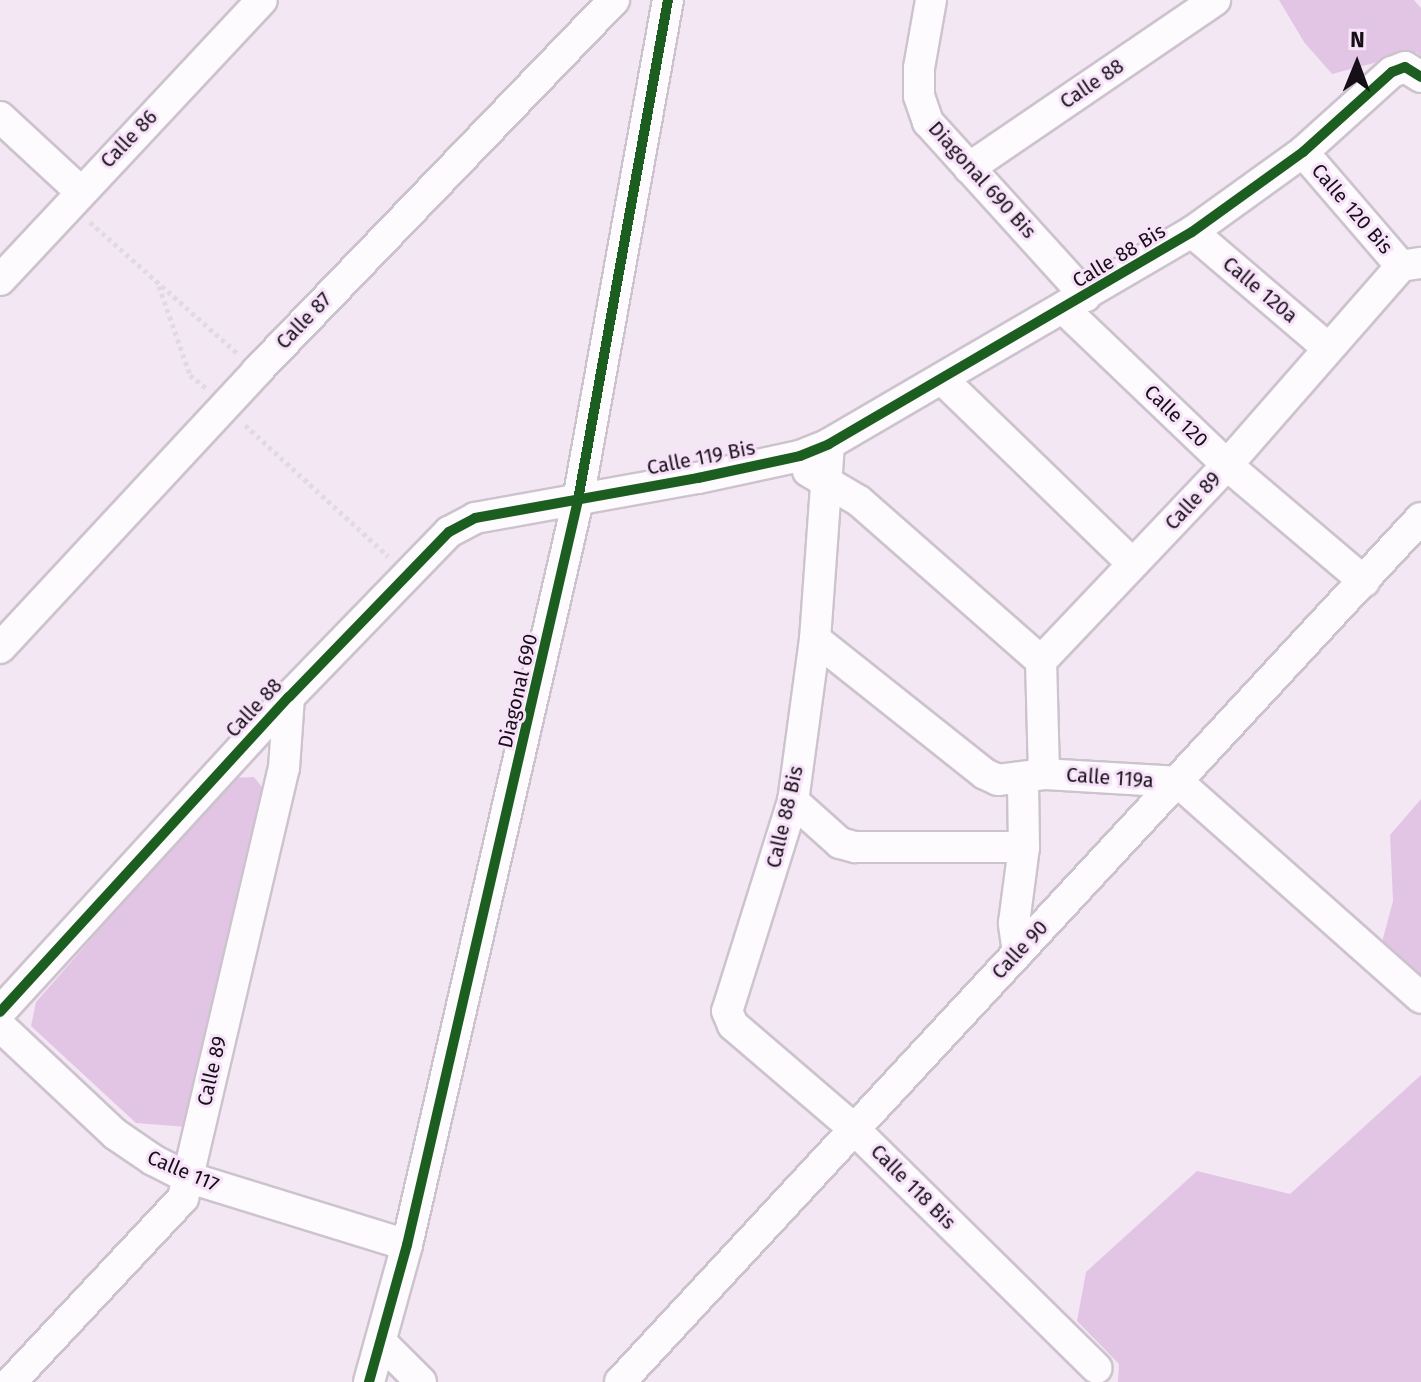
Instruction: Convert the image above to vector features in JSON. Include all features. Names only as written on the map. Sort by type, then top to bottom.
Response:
[{"type":"street","name":"Calle 86","points":[[0,280],[262,0]]},
{"type":"street","name":"Calle 87","points":[[0,648],[257,371],[614,0]]},
{"type":"street","name":"Diagonal 690","points":[[369,1382],[407,1245],[578,500],[668,0]]},
{"type":"street","points":[[929,9],[953,0]]},
{"type":"street","name":"Calle 88","points":[[969,168],[1215,0]]},
{"type":"street","name":"Diagonal 690 Bis","points":[[929,9],[919,96],[928,122],[969,168],[1075,303]]},
{"type":"street","name":"Calle 88 Bis","points":[[727,1011],[793,801],[815,639],[823,477],[829,444],[1192,232],[1413,72]]},
{"type":"street","points":[[0,117],[80,191]]},
{"type":"street","name":"Calle 120 Bis","points":[[1303,152],[1411,265]]},
{"type":"street","name":"Calle 120a","points":[[1192,232],[1328,348]]},
{"type":"street","name":"Calle 89","points":[[1041,661],[1227,465],[1328,348],[1411,265]]},
{"type":"street","name":"Calle 120","points":[[1075,303],[1227,465],[1364,581]]},
{"type":"street","points":[[943,380],[1133,564]]},
{"type":"street","name":"Calle 119 Bis","points":[[578,500],[780,461],[829,444]]},
{"type":"street","name":"Calle 119 Bis","points":[[780,461],[823,477],[859,501],[1041,661]]},
{"type":"street","name":"Calle 88","points":[[0,1012],[289,697],[449,532],[475,518],[578,500]]},
{"type":"street","name":"Calle 90","points":[[620,1382],[1421,518]]},
{"type":"street","name":"Calle 119a","points":[[815,639],[985,774],[1178,782],[1421,998]]},
{"type":"street","points":[[1018,953],[1014,923],[1034,777],[1041,661]]},
{"type":"street","name":"Calle 89","points":[[11,1382],[172,1214],[187,1177],[284,768],[289,697]]},
{"type":"street","points":[[793,801],[840,843],[855,847],[1024,847]]},
{"type":"street","name":"Calle 118 Bis","points":[[727,1011],[733,1025],[853,1128],[1096,1368]]},
{"type":"street","name":"Calle 117","points":[[0,1026],[123,1141],[187,1177],[407,1245]]},
{"type":"street","points":[[382,1343],[421,1382]]},
{"type":"path","points":[[80,191],[80,213],[257,371]]},
{"type":"path","points":[[159,286],[190,375],[406,573]]},
{"type":"shaded area","points":[[1279,0],[1414,0],[1421,8],[1421,56],[1416,52],[1332,74],[1304,42]]},
{"type":"shaded area","points":[[254,777],[265,791],[187,1127],[136,1123],[31,1026],[36,1002],[232,778]]},
{"type":"shaded area","points":[[1421,799],[1421,1000],[1382,942],[1393,901],[1390,835]]},
{"type":"shaded area","points":[[1421,1075],[1421,1382],[1118,1382],[1119,1364],[1077,1321],[1086,1272],[1197,1171],[1290,1194]]},
{"type":"cycle path","points":[[369,1382],[407,1245],[578,500],[668,0]]},
{"type":"cycle path","points":[[0,1012],[289,697],[449,532],[475,518],[698,478],[800,456],[829,444],[1192,232],[1303,152],[1392,72],[1405,67],[1421,77]]}]
